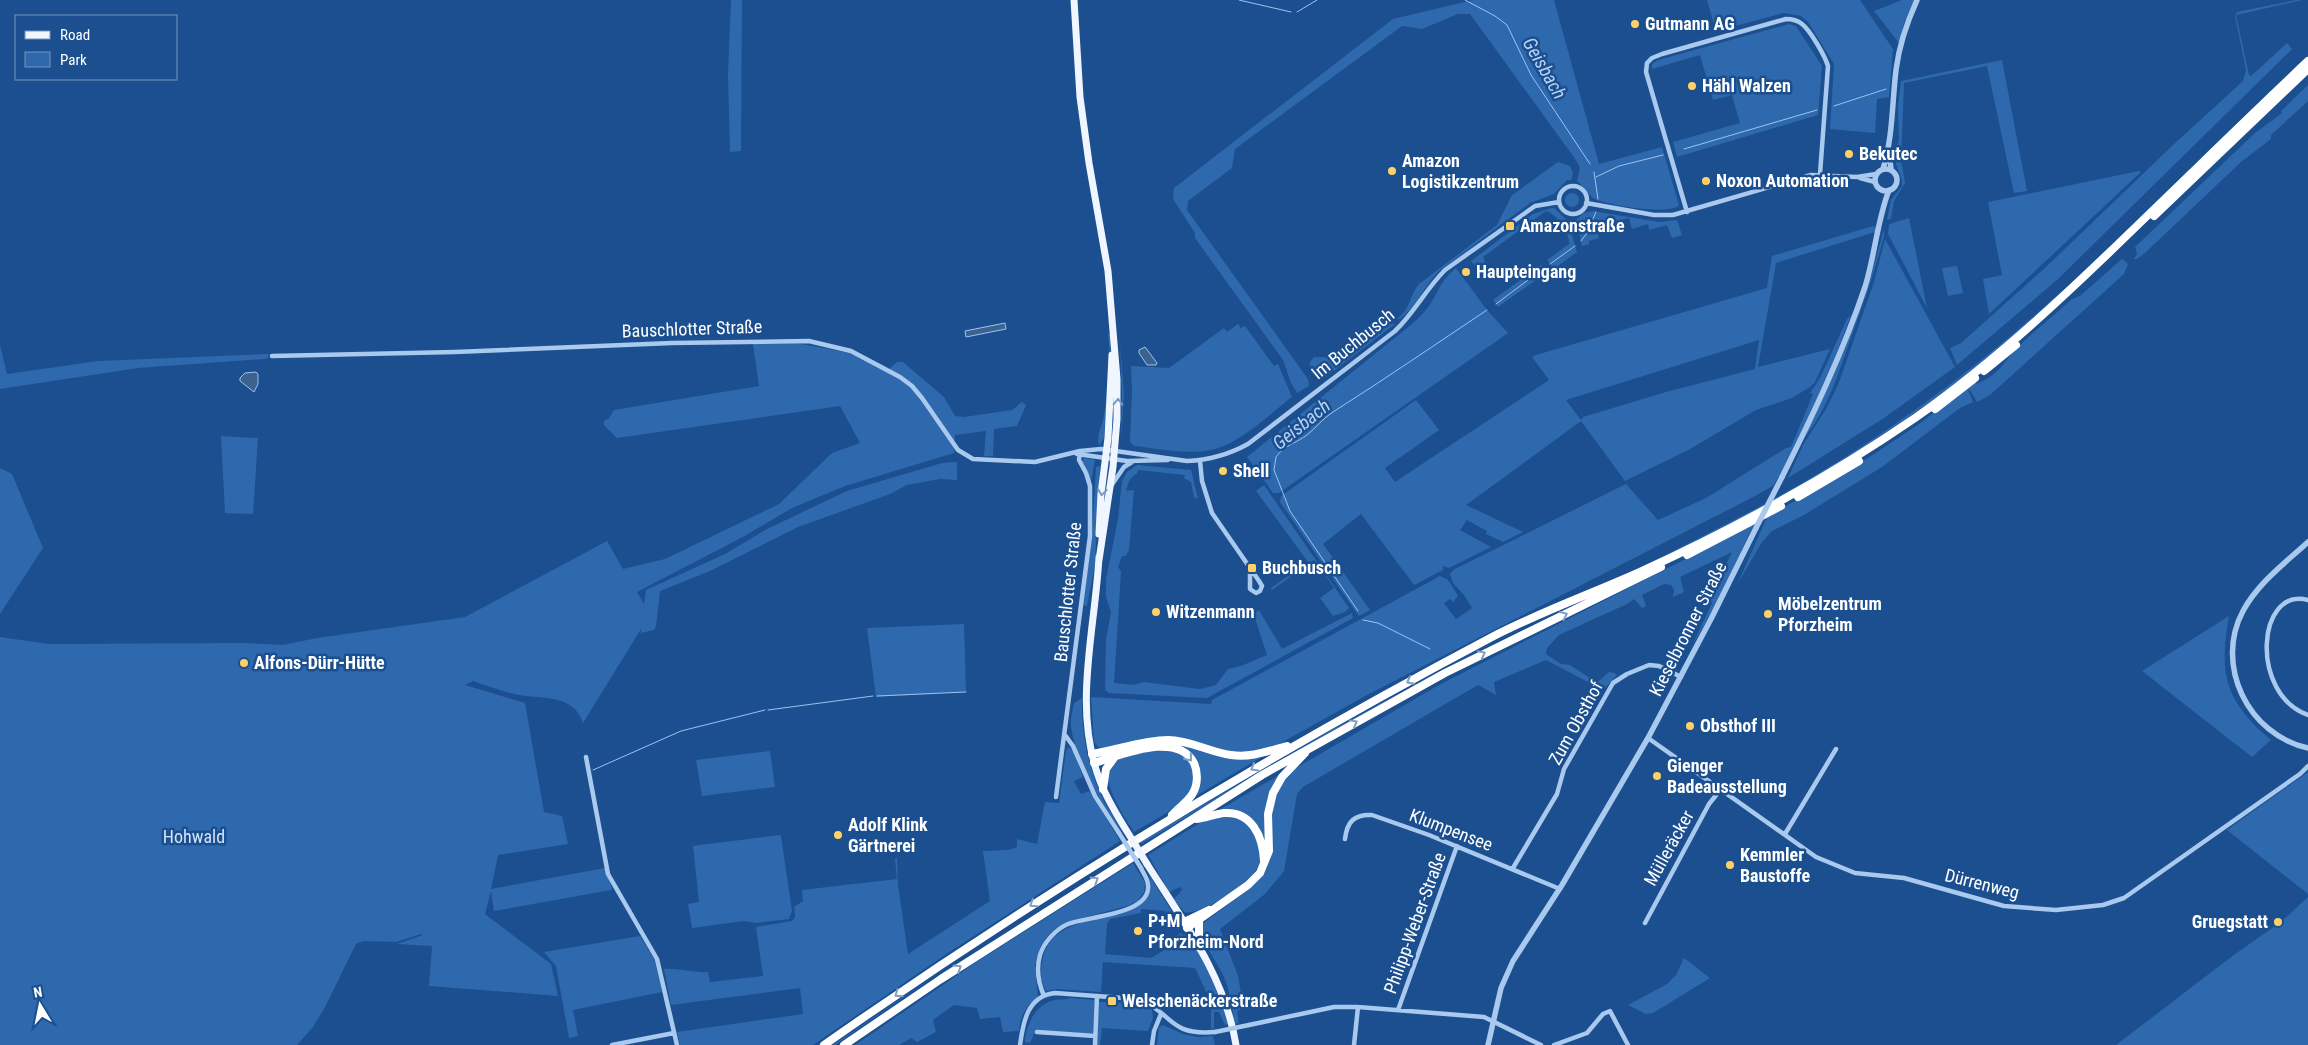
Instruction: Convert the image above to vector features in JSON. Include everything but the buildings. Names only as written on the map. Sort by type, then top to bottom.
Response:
[{"type":"highway","points":[[824,1045],[1018,914],[1168,820],[1297,744],[1522,621],[1639,572],[1794,494],[1906,424],[1988,361],[2066,295],[2308,61]]},
{"type":"highway","points":[[844,1045],[941,979],[1311,747],[1499,645],[1603,597],[1808,492],[1887,442],[2003,356],[2077,291],[2308,69]]},
{"type":"highway","points":[[1092,754],[1166,740],[1183,741],[1224,754],[1242,756],[1259,754],[1297,744]]},
{"type":"highway","points":[[1094,763],[1160,746],[1178,748],[1188,756],[1196,769],[1196,787],[1189,799],[1178,807],[1168,820]]},
{"type":"highway","points":[[1186,925],[1248,885],[1257,876],[1269,851],[1268,814],[1272,793],[1282,777],[1311,747]]},
{"type":"highway","points":[[1103,789],[1106,769],[1114,758]]},
{"type":"highway","points":[[1193,820],[1225,813],[1244,818],[1254,826],[1261,838],[1264,864]]},
{"type":"highway","points":[[1186,925],[1199,921],[1211,909]]},
{"type":"highway","points":[[1199,921],[1199,947]]},
{"type":"main road","points":[[1074,0],[1083,120],[1108,271],[1118,397],[1111,487],[1099,560],[1086,689],[1092,754],[1103,789],[1144,866],[1168,896],[1215,975],[1225,999],[1236,1045]]},
{"type":"main road","points":[[1099,560],[1100,509],[1114,345]]},
{"type":"street","points":[[1891,170],[1889,147],[1896,68],[1908,20],[1917,0]]},
{"type":"street","points":[[1687,212],[1646,72],[1648,63],[1652,58],[1697,42],[1786,19],[1794,20],[1805,26],[1828,66],[1820,174]]},
{"type":"street","points":[[1857,177],[1876,174],[1883,169],[1889,147]]},
{"type":"street","points":[[1586,203],[1654,215],[1673,215],[1811,174],[1857,177],[1875,182],[1881,190],[1889,190],[1897,182],[1896,175],[1891,170],[1883,169]]},
{"type":"street","points":[[1875,182],[1876,174]]},
{"type":"street","points":[[1574,186],[1584,192],[1586,203],[1581,211],[1573,214],[1565,212],[1559,202],[1563,190],[1574,186]]},
{"type":"street","name":"Kieselbronner Straße","points":[[1881,190],[1882,211]]},
{"type":"street","name":"Kieselbronner Straße","points":[[1488,1045],[1506,975],[1560,889],[1648,738],[1681,677],[1816,407],[1856,312],[1874,253],[1882,211],[1889,190]]},
{"type":"street","name":"Im Buchbusch","points":[[1114,454],[1200,461],[1229,454],[1248,444],[1394,331],[1418,305],[1433,282],[1451,266],[1535,206],[1559,202]]},
{"type":"street","name":"Bauschlotter Straße","points":[[272,356],[455,352],[698,342],[809,341],[851,351],[900,377],[912,386],[922,398],[958,450],[970,458],[1035,462],[1079,453],[1114,454]]},
{"type":"street","name":"Bauschlotter Straße","points":[[1056,797],[1090,536],[1090,486],[1079,460],[1079,453]]},
{"type":"street","name":"Im Buchbusch","points":[[1114,454],[1133,461],[1173,459]]},
{"type":"street","points":[[1111,487],[1124,467],[1133,461]]},
{"type":"street","points":[[1200,461],[1202,480],[1212,513],[1262,586],[1260,591],[1256,593],[1250,589],[1250,570]]},
{"type":"street","points":[[2308,542],[2272,574],[2248,602],[2237,626],[2233,649],[2238,686],[2250,709],[2267,729],[2288,741],[2308,748]]},
{"type":"street","points":[[2308,600],[2293,599],[2280,609],[2269,630],[2266,652],[2268,670],[2276,687],[2289,704],[2308,715]]},
{"type":"street","name":"Zum Obsthof","points":[[1513,868],[1557,794],[1564,769],[1613,683],[1627,674],[1649,665],[1659,666],[1681,677]]},
{"type":"street","points":[[1044,996],[1039,982],[1038,966],[1041,951],[1048,940],[1067,924],[1126,910],[1140,904],[1146,896],[1148,886],[1144,866],[1119,833],[1095,796],[1073,746],[1065,735]]},
{"type":"street","name":"Dürrenweg","points":[[1648,738],[1816,857],[1836,866],[1866,874],[1904,878],[2004,906],[2056,910],[2103,905],[2124,898],[2300,774],[2308,766]]},
{"type":"street","points":[[1785,834],[1836,749]]},
{"type":"street","points":[[586,757],[608,874],[657,959],[677,1045]]},
{"type":"street","name":"Mülleräcker","points":[[1645,923],[1661,889],[1709,804],[1721,789]]},
{"type":"street","name":"Klumpensee","points":[[1344,839],[1349,823],[1353,818],[1364,814],[1372,815],[1513,868],[1560,889]]},
{"type":"street","name":"Philipp-Weber-Straße","points":[[1398,1010],[1457,846]]},
{"type":"street","points":[[1020,1045],[1028,1010],[1044,996],[1055,993],[1138,999],[1148,1002],[1176,1026],[1186,1031],[1215,1032],[1334,1007],[1358,1007],[1484,1017],[1541,1045]]},
{"type":"street","points":[[1095,1045],[1097,996]]},
{"type":"street","points":[[1354,1045],[1358,1007]]},
{"type":"street","points":[[1554,1045],[1586,1033],[1603,1014],[1610,1011],[1628,1045]]},
{"type":"street","points":[[1152,1045],[1154,1031],[1161,1014]]},
{"type":"street","points":[[1036,1032],[1095,1036]]},
{"type":"street","points":[[612,1045],[674,1033]]},
{"type":"green space","points":[[731,0],[742,0],[741,151],[730,152],[728,74]]},
{"type":"green space","points":[[1473,0],[1554,0],[1599,164],[1662,147],[1679,205],[1663,210],[1637,208],[1610,204],[1593,198],[1577,181],[1580,168],[1576,160],[1470,14],[1458,14],[1422,29],[1402,26],[1235,149],[1232,168],[1188,201],[1187,210],[1308,379],[1309,386],[1297,393],[1291,383],[1283,360],[1195,238],[1195,233],[1173,199],[1174,188],[1393,19]]},
{"type":"green space","points":[[1707,0],[1860,0],[1893,49],[1889,97],[1877,99],[1875,133],[1830,129],[1834,64],[1808,22],[1801,16],[1784,13],[1716,31]]},
{"type":"green space","points":[[1902,0],[1914,0],[1904,23],[1899,43],[1874,11]]},
{"type":"green space","points":[[2302,0],[2236,15],[2249,75],[2251,76],[2287,43],[2292,49],[2057,280],[1957,365],[1950,348],[1961,343],[2047,266],[2173,145],[2243,81],[2246,70],[2235,16],[2237,12]]},
{"type":"green space","points":[[1789,24],[1796,26],[1822,66],[1818,115],[1677,157],[1673,142],[1740,123],[1732,95],[1713,100],[1700,55],[1652,69],[1652,64],[1658,60]]},
{"type":"green space","points":[[2002,60],[2027,191],[2014,193],[1987,66],[1904,83],[1901,160],[1905,183],[1894,201],[1891,219],[1887,220],[1891,200],[1902,186],[1902,180],[1896,164],[1901,81]]},
{"type":"green space","points":[[2308,85],[2308,101],[2271,135],[2271,139],[2241,162],[2145,253],[2134,259],[2137,254],[2135,247],[2255,133],[2282,113],[2281,111]]},
{"type":"green space","points":[[1558,162],[1570,166],[1573,173],[1571,180],[1567,180],[1554,194],[1530,203],[1439,271],[1406,314],[1397,319],[1405,311],[1419,284],[1497,225],[1512,195]]},
{"type":"green space","points":[[2141,172],[1989,314],[1983,279],[2002,275],[1988,202]]},
{"type":"green space","points":[[1569,193],[1575,193],[1579,200],[1575,207],[1569,207],[1565,203],[1565,197]]},
{"type":"green space","points":[[1554,208],[1568,221],[1577,252],[1554,269],[1547,260],[1569,244],[1569,240],[1562,225],[1554,216],[1546,211],[1483,257],[1485,262],[1476,268],[1471,261],[1533,214]]},
{"type":"green space","points":[[1593,211],[1659,222],[1677,220],[1682,235],[1672,238],[1667,225],[1649,230],[1648,224],[1632,229],[1629,218],[1596,226],[1599,238],[1589,241],[1589,244],[1582,246],[1576,220],[1584,213]]},
{"type":"green space","points":[[1909,218],[1927,308],[1888,234],[1889,224]]},
{"type":"green space","points":[[1873,226],[1877,227],[1875,232],[1776,263],[1758,367],[1830,349],[1815,382],[1810,387],[1792,398],[1756,410],[1690,449],[1625,481],[1581,421],[1466,505],[1523,532],[1503,542],[1486,534],[1487,531],[1467,520],[1460,530],[1491,547],[1449,568],[1443,566],[1443,570],[1414,585],[1361,514],[1323,544],[1370,610],[1359,616],[1280,502],[1281,496],[1416,400],[1439,430],[1385,468],[1395,482],[1549,380],[1532,357],[1767,288],[1772,256]],"holes":[[[1759,340],[1755,369],[1666,392],[1583,417],[1581,420],[1566,400]]]},
{"type":"green space","points":[[1884,229],[1884,236],[1871,279],[1834,384],[1812,428],[1804,438],[1839,362],[1872,273]]},
{"type":"green space","points":[[1885,239],[1955,367],[1884,418],[1788,478],[1803,445],[1826,409],[1838,385],[1874,282]]},
{"type":"green space","points":[[2122,259],[2128,264],[2124,274],[1990,395],[1977,402],[1970,390],[1968,390],[1973,402],[1960,408],[1882,467],[1804,515],[1772,531],[1762,542],[1737,585],[1767,517],[1862,462],[1919,424],[1974,382],[1976,384],[1997,372],[2013,352],[2032,334],[2072,299],[2080,296]]},
{"type":"green space","points":[[1541,265],[1547,272],[1498,307],[1493,300]]},
{"type":"green space","points":[[1957,266],[1963,293],[1948,296],[1942,268]]},
{"type":"green space","points":[[1456,268],[1487,310],[1508,333],[1279,493],[1273,493],[1247,457],[1416,320],[1429,305],[1445,279]]},
{"type":"green space","points":[[2063,290],[2031,322],[1972,370],[1933,400],[1850,456],[1764,507],[1630,573],[1746,514],[1847,456],[1912,412],[1974,366]]},
{"type":"green space","points":[[1851,315],[1822,391],[1773,486],[1367,695],[1268,750],[1240,754],[1193,742],[1104,749],[1098,747],[1094,742],[1091,697],[1211,704],[1212,700],[1440,576],[1448,580],[1458,596],[1453,602],[1450,599],[1444,603],[1456,619],[1472,608],[1453,583],[1450,574],[1453,570],[1626,484],[1658,520],[1706,498],[1786,448],[1791,447],[1813,394],[1810,393],[1820,378],[1847,319]]},
{"type":"green space","points":[[1391,323],[1395,324],[1326,377],[1318,377],[1310,368],[1310,362],[1314,357],[1342,358]]},
{"type":"green space","points":[[1238,324],[1241,328],[1245,326],[1274,366],[1278,364],[1292,397],[1243,435],[1215,449],[1180,452],[1134,446],[1130,441],[1131,366],[1169,368],[1224,328],[1227,332]]},
{"type":"green space","points":[[1108,334],[1111,334],[1108,374],[1109,353]]},
{"type":"green space","name":"Hohwald","points":[[796,343],[850,353],[887,371],[897,362],[903,362],[944,397],[955,416],[964,417],[1012,410],[1022,402],[1026,405],[1017,426],[994,429],[993,456],[984,456],[986,431],[955,435],[954,453],[845,486],[792,508],[741,538],[637,592],[644,604],[646,590],[725,554],[767,529],[847,491],[942,463],[957,462],[957,480],[940,479],[907,485],[890,494],[798,527],[710,571],[660,591],[654,630],[641,633],[641,629],[583,723],[579,714],[565,702],[513,694],[473,681],[465,685],[525,703],[544,812],[562,816],[568,844],[498,855],[491,889],[605,868],[612,888],[611,890],[494,911],[491,891],[485,914],[551,964],[558,996],[429,986],[432,946],[397,944],[423,935],[421,934],[396,942],[363,941],[356,944],[324,1009],[313,1027],[297,1045],[0,1045],[0,637],[49,644],[247,643],[283,645],[317,638],[465,617],[607,541],[623,569],[665,559],[779,504],[832,453],[860,443],[840,406],[617,438],[604,425],[604,421],[609,418],[614,410],[759,386],[753,344]]},
{"type":"green space","points":[[1120,344],[1124,394],[1121,442],[1122,395]]},
{"type":"green space","points":[[0,345],[7,374],[98,361],[269,354],[268,358],[264,359],[138,368],[0,389]]},
{"type":"green space","points":[[1108,376],[1104,438],[1099,446],[1098,438],[1104,416]]},
{"type":"green space","points":[[221,436],[258,438],[253,514],[225,513]]},
{"type":"green space","points":[[1084,458],[1095,460],[1091,482],[1082,462]]},
{"type":"green space","points":[[1137,465],[1191,470],[1198,499],[1194,497],[1191,482],[1184,478],[1185,475],[1138,470],[1137,474],[1129,481],[1126,491],[1134,490],[1129,550],[1126,556],[1122,556],[1118,567],[1121,571],[1114,683],[1134,685],[1143,682],[1200,689],[1216,685],[1228,669],[1241,666],[1267,655],[1254,615],[1259,610],[1282,649],[1352,613],[1353,618],[1207,698],[1109,693],[1105,690],[1106,640],[1111,612],[1106,597],[1106,579],[1118,519],[1122,481],[1127,472]]},
{"type":"green space","points":[[1100,466],[1095,564],[1087,606],[1083,605],[1092,536],[1096,467]]},
{"type":"green space","points":[[0,468],[12,474],[43,548],[0,614]]},
{"type":"green space","points":[[1264,485],[1349,608],[1345,612],[1333,616],[1320,598],[1334,588],[1314,560],[1272,590],[1271,588],[1308,562],[1256,491]]},
{"type":"green space","points":[[1754,524],[1716,604],[1691,648],[1712,603],[1708,600],[1708,597],[1719,580],[1732,552],[1680,577],[1684,592],[1673,597],[1674,590],[1671,585],[1664,584],[1642,595],[1646,606],[1642,608],[1634,599],[1559,635],[1547,648],[1546,654],[1561,664],[1570,665],[1593,680],[1599,681],[1609,672],[1615,673],[1617,675],[1603,690],[1546,660],[1494,682],[1496,695],[1478,685],[1303,787],[1297,794],[1284,871],[1265,894],[1220,929],[1238,976],[1243,1005],[1242,1009],[1237,1011],[1239,1023],[1235,1024],[1226,983],[1204,939],[1202,924],[1251,887],[1264,873],[1271,856],[1270,817],[1279,786],[1294,769],[1439,685]]},
{"type":"green space","points":[[2229,616],[2225,654],[2229,685],[2234,698],[2243,712],[2271,740],[2252,757],[2142,671]]},
{"type":"green space","points":[[964,624],[966,692],[876,697],[867,628]]},
{"type":"green space","points":[[1509,634],[1329,733],[1141,844],[1140,842],[1328,732]]},
{"type":"green space","points":[[1082,698],[1084,737],[1093,775],[1103,799],[1122,832],[1090,782],[1078,754],[1071,717],[1074,703]]},
{"type":"green space","points":[[1167,742],[1260,758],[1194,797],[1199,772],[1180,747],[1100,758]]},
{"type":"green space","points":[[1069,747],[1074,752],[1083,777],[1074,781],[1081,794],[1090,791],[1120,841],[948,953],[813,1045],[680,1045],[677,1032],[803,1014],[800,988],[671,1005],[664,969],[708,972],[710,982],[763,976],[756,927],[792,921],[795,917],[794,907],[803,901],[802,890],[897,879],[895,859],[897,858],[898,885],[908,954],[990,901],[983,851],[1008,850],[1017,847],[1017,839],[1037,844],[1045,802],[1059,803],[1066,751]]},
{"type":"green space","points":[[1174,749],[1190,761],[1195,773],[1193,784],[1187,795],[1167,813],[1134,832],[1114,798],[1107,775],[1117,759],[1142,752]]},
{"type":"green space","points":[[770,751],[775,787],[702,796],[696,760]]},
{"type":"green space","points":[[2308,772],[2308,894],[2227,830]]},
{"type":"green space","points":[[1281,774],[1276,782],[1267,848],[1256,825],[1219,810]]},
{"type":"green space","points":[[1226,815],[1237,818],[1254,831],[1260,854],[1259,865],[1247,880],[1214,904],[1192,912],[1184,912],[1174,899],[1182,890],[1180,887],[1169,892],[1148,855],[1203,821]]},
{"type":"green space","points":[[781,836],[792,911],[789,919],[756,923],[744,921],[692,928],[688,904],[699,902],[693,846]]},
{"type":"green space","points":[[1133,863],[1145,883],[1144,892],[1138,901],[1127,906],[1067,922],[1053,930],[1045,939],[1035,965],[1038,997],[1024,1012],[1019,1031],[1003,1032],[1000,1017],[980,1019],[977,1008],[954,1005],[933,1020],[936,1032],[917,1042],[911,1038],[899,1045],[855,1045],[978,961]]},
{"type":"green space","points":[[1149,875],[1176,918],[1176,923],[1169,928],[1169,915],[1165,915],[1165,911],[1141,909],[1141,913],[1110,919],[1107,924],[1105,954],[1151,958],[1176,943],[1173,938],[1181,933],[1185,934],[1206,963],[1229,1024],[1225,1025],[1219,1012],[1214,1012],[1214,1028],[1211,1029],[1211,1002],[1195,968],[1103,962],[1101,992],[1057,989],[1046,991],[1041,975],[1041,967],[1043,958],[1052,940],[1067,928],[1086,921],[1124,912],[1139,905],[1148,893]]},
{"type":"green space","points":[[2308,897],[2308,1045],[2116,1045],[2235,954],[2281,922]]},
{"type":"green space","points":[[640,936],[655,961],[662,992],[573,1010],[578,1036],[569,1038],[556,966],[544,952]]},
{"type":"green space","points":[[1684,958],[1710,978],[1653,1013],[1646,1014],[1628,1005],[1667,984],[1676,975]]},
{"type":"green space","points":[[959,959],[835,1045],[833,1045]]},
{"type":"green space","points":[[1070,998],[1095,1000],[1093,1034],[1036,1030],[1030,1043],[1025,1042],[1030,1022],[1042,1006],[1055,1000]]},
{"type":"green space","points":[[1099,1002],[1130,1003],[1152,1010],[1153,1018],[1148,1031],[1102,1028],[1100,1045],[1096,1045]]},
{"type":"green space","points":[[1163,1025],[1183,1034],[1197,1037],[1213,1036],[1215,1045],[1157,1045],[1159,1027]]},
{"type":"shaded area","points":[[1005,323],[1006,329],[966,337],[965,331]]},
{"type":"shaded area","points":[[1145,347],[1157,363],[1156,365],[1147,365],[1139,353],[1139,350]]},
{"type":"shaded area","points":[[256,372],[258,374],[258,384],[254,392],[240,381],[240,378],[245,373]]},
{"type":"waterway","name":"Geisbach","points":[[1239,0],[1291,12]]},
{"type":"waterway","name":"Geisbach","points":[[1297,12],[1317,0]]},
{"type":"waterway","name":"Geisbach","points":[[1465,0],[1495,16],[1507,25],[1531,75],[1590,164]]},
{"type":"waterway","points":[[1834,106],[1886,89]]},
{"type":"waterway","points":[[1684,149],[1817,110]]},
{"type":"waterway","points":[[1596,177],[1619,166],[1663,155]]},
{"type":"waterway","name":"Geisbach","points":[[1594,172],[1598,199]]},
{"type":"waterway","name":"Geisbach","points":[[1581,241],[1587,233],[1596,212]]},
{"type":"waterway","name":"Geisbach","points":[[1550,264],[1575,246]]},
{"type":"waterway","name":"Geisbach","points":[[1496,304],[1544,268]]},
{"type":"waterway","name":"Geisbach","points":[[1358,611],[1290,511],[1274,470],[1276,457],[1287,447],[1307,435],[1329,414],[1487,310]]},
{"type":"waterway","points":[[1363,620],[1378,623],[1430,649]]},
{"type":"waterway","points":[[877,696],[966,692]]},
{"type":"waterway","points":[[768,710],[873,696]]},
{"type":"waterway","points":[[593,770],[681,731],[765,710]]},
{"type":"place","name":"Gutmann AG","points":[[1635,24]]},
{"type":"place","name":"Hähl Walzen","points":[[1692,86]]},
{"type":"place","name":"Bekutec","points":[[1849,154]]},
{"type":"place","name":"Amazon Logistikzentrum","points":[[1392,171]]},
{"type":"place","name":"Noxon Automation","points":[[1706,181]]},
{"type":"place","name":"Amazonstraße","points":[[1510,226]]},
{"type":"place","name":"Haupteingang","points":[[1466,272]]},
{"type":"place","name":"Shell","points":[[1223,471]]},
{"type":"place","name":"Buchbusch","points":[[1252,568]]},
{"type":"place","name":"Witzenmann","points":[[1156,612]]},
{"type":"place","name":"Möbelzentrum Pforzheim","points":[[1768,614]]},
{"type":"place","name":"Alfons-Dürr-Hütte","points":[[244,663]]},
{"type":"place","name":"Obsthof III","points":[[1690,726]]},
{"type":"place","name":"Gienger Badeausstellung","points":[[1657,776]]},
{"type":"place","name":"Adolf Klink Gärtnerei","points":[[838,835]]},
{"type":"place","name":"Kemmler Baustoffe","points":[[1730,865]]},
{"type":"place","name":"Gruegstatt","points":[[2278,922]]},
{"type":"place","name":"P+M Pforzheim-Nord","points":[[1138,931]]},
{"type":"place","name":"Welschenäckerstraße","points":[[1112,1001]]}]
